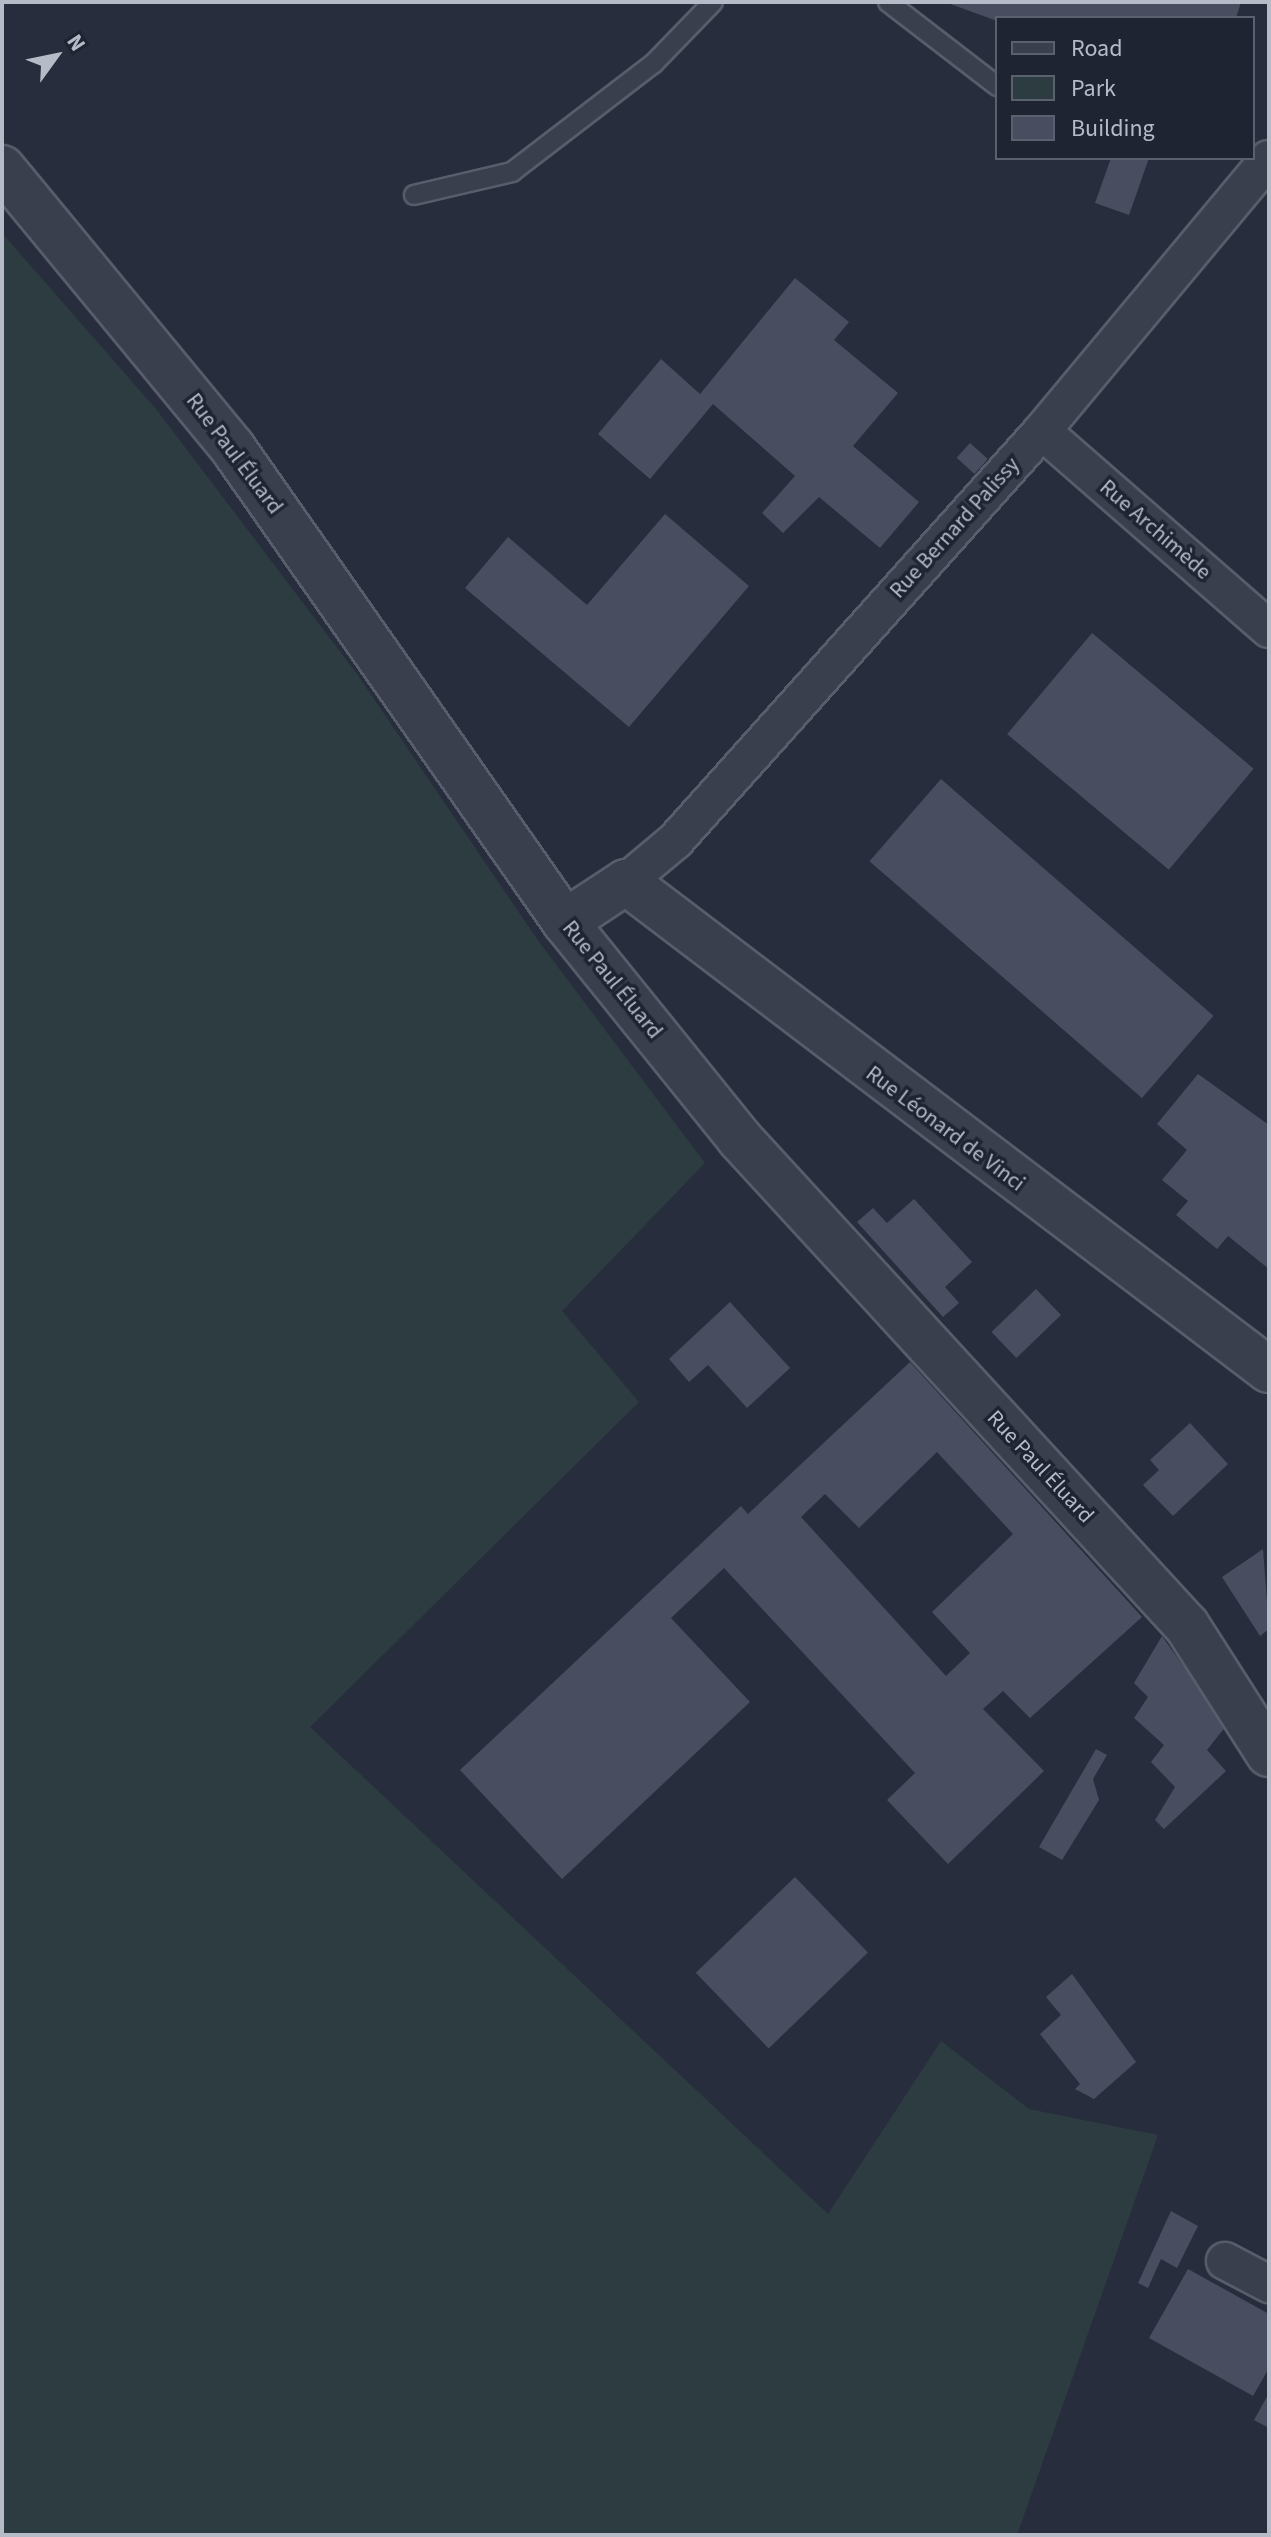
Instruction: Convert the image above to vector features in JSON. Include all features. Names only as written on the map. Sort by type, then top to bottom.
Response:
[{"type":"street","name":"Rue Bernard Palissy","points":[[626,882],[675,841],[1042,431],[1269,159]]},
{"type":"street","name":"Rue Paul Éluard","points":[[2,168],[232,447],[565,922],[739,1138],[1187,1626],[1269,1754]]},
{"type":"street","name":"Rue Archimède","points":[[1042,431],[1269,629]]},
{"type":"street","points":[[565,922],[626,882]]},
{"type":"street","name":"Rue Léonard de Vinci","points":[[626,882],[1269,1370]]},
{"type":"street","points":[[1225,2261],[1269,2284]]},
{"type":"lane","points":[[414,195],[512,172],[653,64],[713,2]]},
{"type":"lane","points":[[888,2],[995,84]]},
{"type":"green space","points":[[2,233],[156,409],[357,674],[537,939],[705,1163],[562,1311],[639,1402],[310,1727],[828,2214],[941,2041],[1029,2109],[1158,2135],[1017,2535],[2,2535]]},
{"type":"building","points":[[945,2],[1241,2],[1237,16],[995,16],[995,20]]},
{"type":"building","points":[[1110,160],[1148,160],[1129,215],[1095,203]]},
{"type":"building","points":[[795,278],[849,322],[834,340],[898,393],[853,446],[919,502],[880,548],[819,497],[783,533],[762,513],[795,476],[713,404],[650,479],[598,434],[661,359],[700,394]]},
{"type":"building","points":[[970,443],[988,459],[974,474],[957,458]]},
{"type":"building","points":[[665,514],[749,586],[629,727],[465,588],[508,537],[587,605]]},
{"type":"building","points":[[1092,633],[1254,769],[1169,870],[1007,734]]},
{"type":"building","points":[[941,779],[1213,1016],[1142,1098],[869,861]]},
{"type":"building","points":[[1198,1074],[1269,1125],[1269,1269],[1228,1236],[1217,1249],[1176,1215],[1188,1201],[1162,1180],[1187,1150],[1157,1124]]},
{"type":"building","points":[[914,1199],[972,1262],[945,1287],[959,1303],[943,1317],[857,1222],[873,1208],[887,1223]]},
{"type":"building","points":[[1036,1289],[1061,1315],[1016,1358],[991,1332]]},
{"type":"building","points":[[730,1302],[790,1368],[747,1408],[708,1365],[689,1382],[669,1359]]},
{"type":"building","points":[[910,1362],[1142,1617],[1030,1718],[1003,1691],[983,1709],[1044,1771],[948,1864],[887,1800],[915,1773],[724,1568],[671,1618],[750,1702],[562,1879],[460,1770],[741,1506],[748,1514]],"holes":[[[937,1452],[1013,1534],[932,1612],[970,1653],[946,1676],[801,1517],[825,1494],[859,1528]]]},
{"type":"building","points":[[1190,1423],[1228,1464],[1173,1516],[1143,1485],[1159,1470],[1150,1460]]},
{"type":"building","points":[[1263,1549],[1269,1629],[1260,1636],[1222,1577]]},
{"type":"building","points":[[1162,1636],[1226,1726],[1207,1750],[1226,1771],[1164,1829],[1155,1820],[1175,1787],[1151,1762],[1164,1745],[1134,1718],[1148,1697],[1134,1683]]},
{"type":"building","points":[[1096,1749],[1107,1755],[1093,1779],[1099,1800],[1062,1860],[1039,1847]]},
{"type":"building","points":[[795,1877],[868,1953],[769,2048],[696,1973]]},
{"type":"building","points":[[1072,1974],[1136,2062],[1094,2099],[1075,2089],[1080,2084],[1040,2034],[1061,2015],[1046,1997]]},
{"type":"building","points":[[1171,2211],[1198,2226],[1177,2268],[1161,2259],[1148,2288],[1138,2283]]},
{"type":"building","points":[[1188,2269],[1269,2314],[1269,2368],[1253,2396],[1149,2338]]},
{"type":"building","points":[[1269,2393],[1269,2428],[1254,2420]]}]
